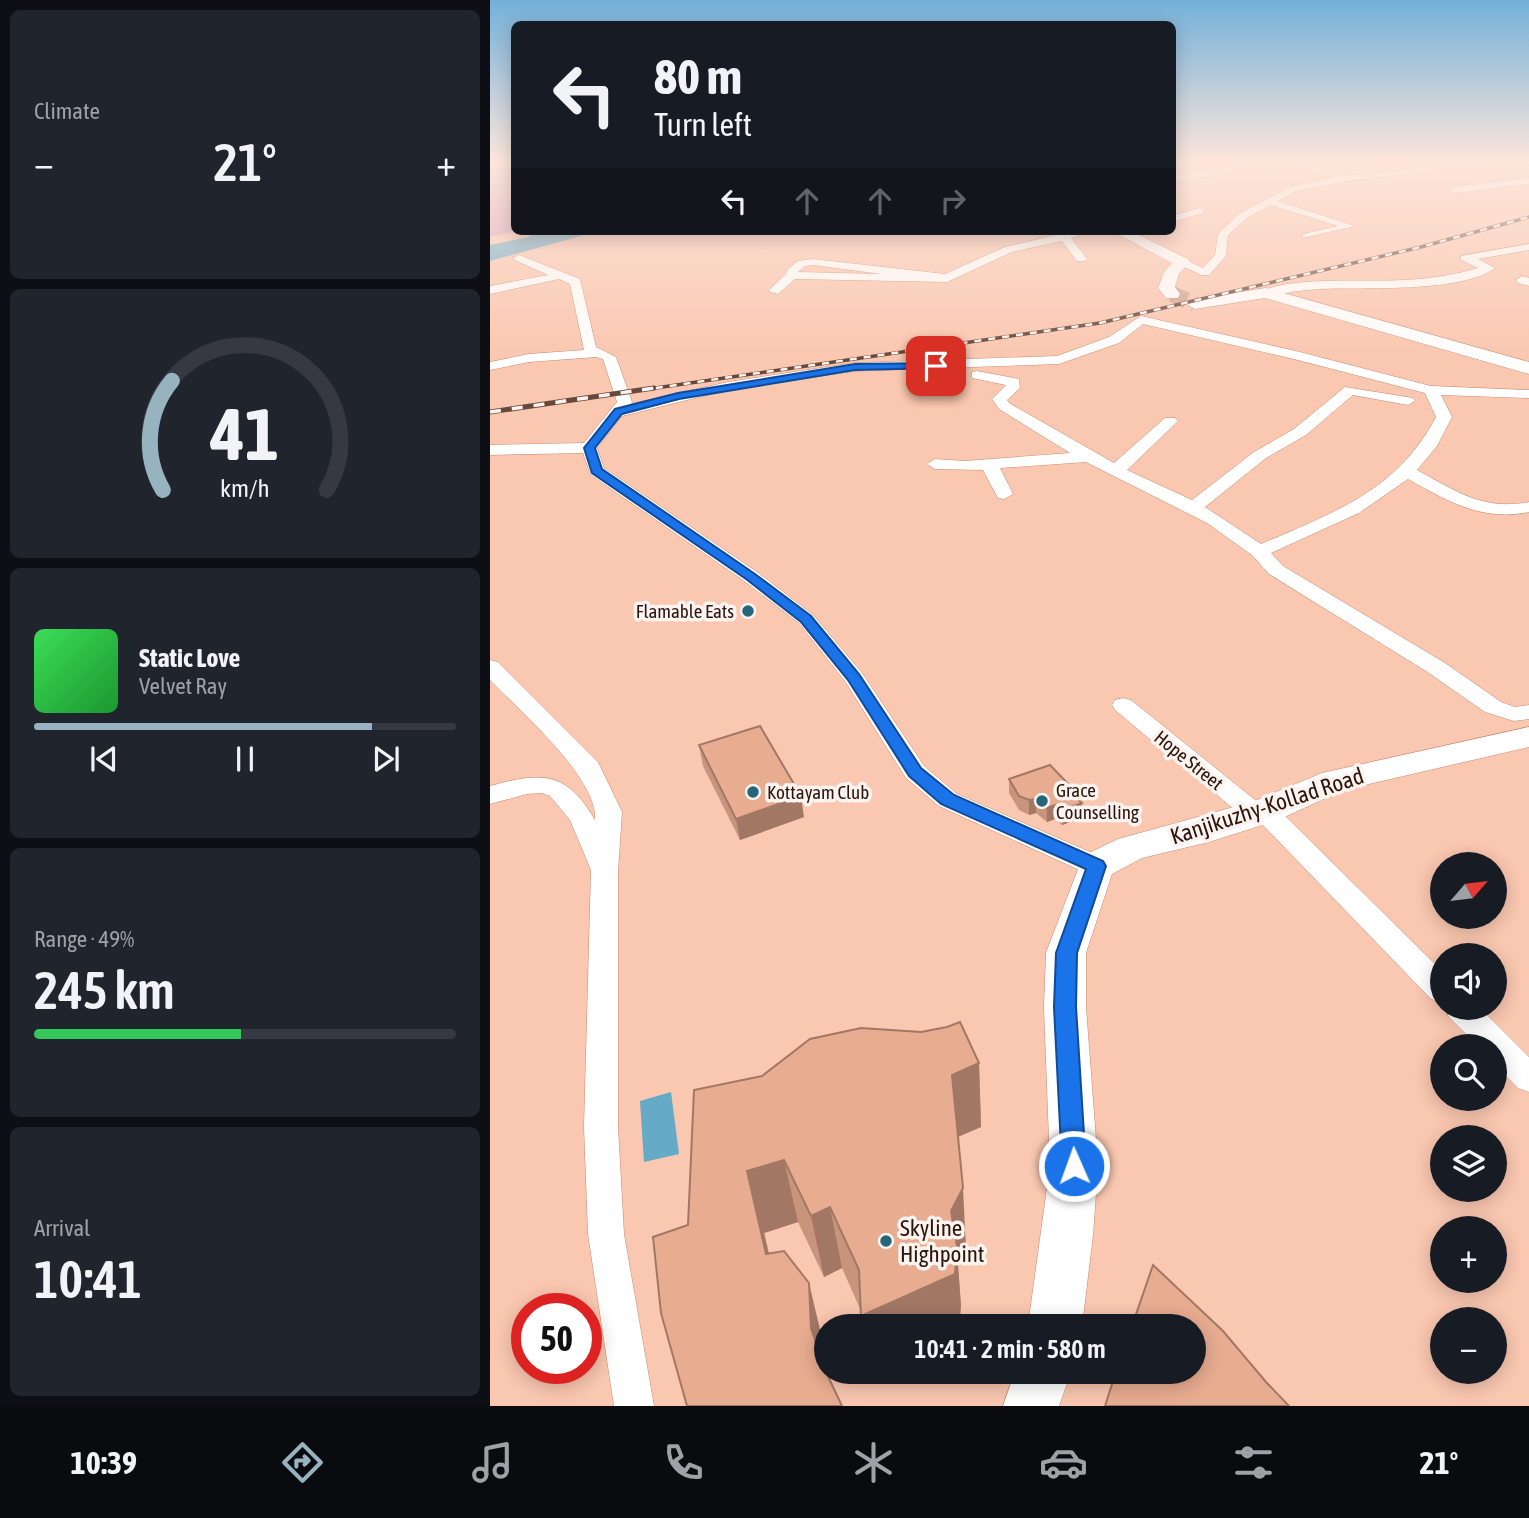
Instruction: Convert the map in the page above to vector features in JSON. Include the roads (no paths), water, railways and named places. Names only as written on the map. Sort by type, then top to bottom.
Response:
[{"type":"main road","points":[[1127,235],[1182,262],[1172,272],[1166,288],[1172,294]]},
{"type":"main road","points":[[1195,304],[1266,293],[1529,368]]},
{"type":"main road","name":"Kanjikuzhy-Kollad Road","points":[[1096,866],[1131,848],[1209,829],[1260,812],[1334,781],[1529,737]]},
{"type":"main road","points":[[1057,1314],[1068,1236],[1074,1166],[1065,1007],[1066,953],[1096,866]]},
{"type":"main road","points":[[1031,1406],[1039,1384]]},
{"type":"street","points":[[1182,262],[1205,273],[1220,256],[1223,234],[1230,228]]},
{"type":"street","points":[[1307,236],[1343,228]]},
{"type":"street","points":[[774,291],[792,275],[947,278],[1009,248],[1071,235]]},
{"type":"street","points":[[1064,237],[1081,259]]},
{"type":"street","points":[[1266,293],[1292,287],[1416,286],[1489,268],[1465,258],[1529,247]]},
{"type":"street","points":[[519,258],[576,282],[590,349],[594,353]]},
{"type":"street","points":[[490,290],[563,275]]},
{"type":"street","points":[[618,412],[678,396],[812,372],[855,367],[1059,360],[1114,340],[1141,320],[1296,355],[1434,397],[1444,417],[1429,446],[1405,470],[1363,503],[1261,551]]},
{"type":"street","points":[[490,366],[555,354],[594,353],[609,356],[625,402],[589,448],[490,450]]},
{"type":"street","points":[[936,366],[1014,382],[1013,388],[999,402],[1089,457],[1193,508],[1261,551],[1276,570],[1437,668],[1493,707],[1514,714],[1529,712]]},
{"type":"street","points":[[1193,508],[1260,455],[1300,432],[1350,390],[1434,397],[1529,394]]},
{"type":"street","points":[[1117,470],[1170,421]]},
{"type":"street","points":[[1046,432],[1064,424]]},
{"type":"street","points":[[589,448],[597,471],[743,571],[806,619],[854,678],[915,772],[948,800],[1096,866]]},
{"type":"street","points":[[935,464],[956,466],[1089,457]]},
{"type":"street","points":[[989,464],[1004,494]]},
{"type":"street","points":[[1405,470],[1474,506],[1493,512],[1527,509]]},
{"type":"street","points":[[490,667],[589,768],[609,812],[604,872],[601,1127],[606,1234],[634,1406]]},
{"type":"street","name":"Hope Street","points":[[1123,705],[1260,812],[1430,978]]},
{"type":"street","points":[[490,795],[525,786],[552,787],[570,800],[590,833],[604,872]]},
{"type":"street","points":[[1472,1020],[1529,1078]]},
{"type":"water","points":[[584,235],[490,261],[490,245],[528,237]]},
{"type":"water","points":[[671,1092],[679,1154],[644,1162],[640,1101]]},
{"type":"tunnel","points":[[1172,294],[1195,304]]},
{"type":"railway","points":[[642,390],[1100,323],[1421,247],[1491,228]]},
{"type":"railway","points":[[490,412],[654,388]]},
{"type":"place","name":"Flamable Eats","points":[[748,611]]},
{"type":"place","name":"Kottayam Club","points":[[753,792]]},
{"type":"place","name":"Grace Counselling","points":[[1042,801]]},
{"type":"place","name":"Skyline Highpoint","points":[[886,1241]]}]
